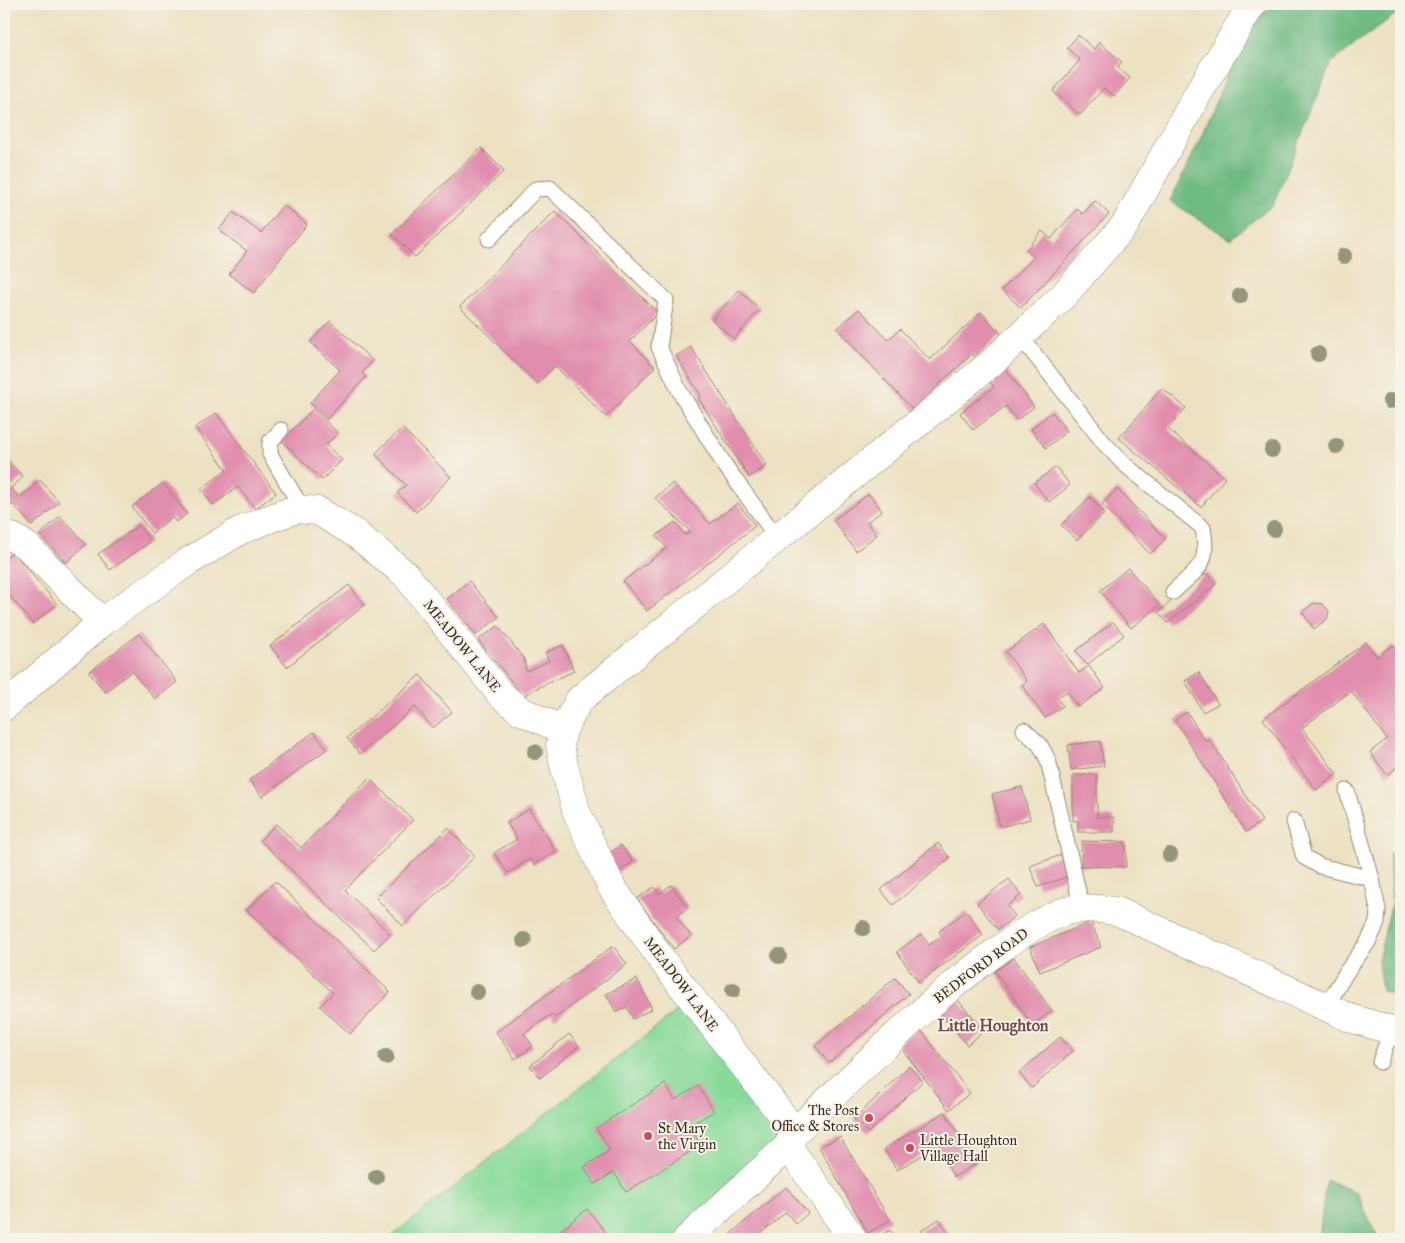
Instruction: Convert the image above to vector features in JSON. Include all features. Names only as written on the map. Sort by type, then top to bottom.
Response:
[{"type":"street","points":[[563,730],[579,700],[990,364],[1064,294],[1125,224],[1199,92],[1252,4]]},
{"type":"street","name":"MEADOW LANE","points":[[4,707],[102,622],[186,563],[241,530],[274,516],[303,510],[318,511],[356,534],[405,574],[501,695],[521,711],[563,730],[560,745],[562,759],[577,813],[611,886],[659,956],[792,1139],[853,1239]]},
{"type":"street","points":[[4,535],[14,538],[28,547],[102,622]]},
{"type":"street","name":"BEDFORD ROAD","points":[[686,1239],[792,1139],[909,1023],[967,973],[1020,935],[1060,913],[1095,907],[1119,912],[1350,1018],[1396,1031]]},
{"type":"lane","points":[[489,239],[536,189],[550,188],[666,300],[660,346],[680,392],[724,464],[777,538]]},
{"type":"lane","points":[[1020,336],[1104,443],[1124,464],[1204,528],[1207,546],[1203,563],[1173,592]]},
{"type":"lane","points":[[281,430],[270,442],[270,454],[303,510]]},
{"type":"lane","points":[[1024,730],[1040,745],[1048,760],[1082,909]]},
{"type":"lane","points":[[1326,1007],[1347,971],[1368,942],[1377,923],[1378,910],[1372,879],[1348,791]]},
{"type":"lane","points":[[1294,821],[1304,856],[1320,866],[1372,879]]},
{"type":"lane","points":[[1380,1062],[1396,1031]]},
{"type":"green space","points":[[1274,4],[1401,4],[1401,10],[1331,63],[1273,205],[1230,239],[1170,201],[1200,140],[1247,27]]},
{"type":"green space","points":[[1401,845],[1401,997],[1382,991],[1378,960],[1392,902],[1389,854]]},
{"type":"green space","points":[[686,1004],[773,1122],[779,1138],[764,1157],[674,1239],[611,1239],[587,1209],[550,1239],[388,1239]]},
{"type":"green space","points":[[1326,1180],[1356,1192],[1379,1239],[1321,1239],[1320,1231]]},
{"type":"building","points":[[1078,35],[1094,49],[1099,42],[1122,62],[1117,67],[1130,78],[1114,96],[1104,88],[1080,115],[1053,91],[1080,60],[1067,48]]},
{"type":"building","points":[[481,148],[504,171],[415,257],[392,234]]},
{"type":"building","points":[[1095,201],[1109,214],[1021,308],[1002,290],[1034,257],[1026,250],[1042,231],[1051,239],[1077,209],[1083,214]]},
{"type":"building","points":[[283,205],[307,224],[254,293],[229,274],[247,251],[219,230],[233,212],[261,233]]},
{"type":"building","points":[[555,211],[658,313],[630,341],[655,367],[606,417],[555,366],[537,384],[460,307]]},
{"type":"building","points":[[739,290],[760,309],[734,339],[712,320]]},
{"type":"building","points":[[859,309],[888,340],[900,329],[930,360],[981,312],[1001,334],[976,358],[972,354],[933,390],[936,394],[916,413],[837,329]]},
{"type":"building","points":[[330,321],[373,361],[362,373],[366,377],[327,419],[310,403],[340,370],[310,342]]},
{"type":"building","points":[[691,347],[767,466],[749,477],[698,398],[701,396],[676,356]]},
{"type":"building","points":[[1006,369],[1034,407],[1017,420],[1006,406],[973,430],[960,413],[994,387],[990,382]]},
{"type":"building","points":[[1162,388],[1186,408],[1168,429],[1225,478],[1201,507],[1119,438]]},
{"type":"building","points":[[313,409],[338,433],[326,445],[342,460],[322,480],[282,441]]},
{"type":"building","points":[[1052,412],[1067,431],[1046,448],[1031,429]]},
{"type":"building","points":[[216,413],[276,493],[255,509],[238,487],[213,505],[201,489],[227,470],[195,428]]},
{"type":"building","points":[[402,428],[451,477],[416,512],[397,493],[406,485],[375,454]]},
{"type":"building","points":[[8,460],[23,477],[11,488],[20,498],[40,480],[59,502],[32,526],[13,504],[4,511],[4,464]]},
{"type":"building","points":[[1056,467],[1070,485],[1049,502],[1034,483]]},
{"type":"building","points":[[163,483],[187,514],[176,522],[172,517],[152,533],[132,507]]},
{"type":"building","points":[[673,483],[710,524],[738,503],[755,526],[647,611],[623,581],[667,548],[656,536],[675,522],[685,535],[691,532],[655,498]]},
{"type":"building","points":[[1117,489],[1166,539],[1150,554],[1102,504]]},
{"type":"building","points":[[869,494],[882,511],[867,522],[877,535],[856,551],[833,520]]},
{"type":"building","points":[[1090,497],[1105,513],[1077,540],[1061,525]]},
{"type":"building","points":[[60,516],[86,544],[66,563],[40,535]]},
{"type":"building","points":[[139,525],[150,542],[110,570],[98,554]]},
{"type":"building","points":[[13,552],[57,604],[33,624],[4,589],[4,560]]},
{"type":"building","points":[[1128,568],[1160,605],[1131,628],[1100,591]]},
{"type":"building","points":[[1207,573],[1216,584],[1168,623],[1158,612]]},
{"type":"building","points":[[469,581],[499,617],[476,635],[447,599]]},
{"type":"building","points":[[349,585],[365,605],[287,667],[270,646]]},
{"type":"building","points":[[1314,603],[1323,604],[1329,611],[1327,619],[1314,629],[1302,612]]},
{"type":"building","points":[[1113,622],[1124,635],[1087,665],[1076,651]]},
{"type":"building","points":[[1044,624],[1079,673],[1089,666],[1105,688],[1078,707],[1067,691],[1057,698],[1063,706],[1045,718],[1022,685],[1027,681],[1006,652]]},
{"type":"building","points":[[498,626],[524,659],[526,671],[549,661],[545,653],[563,645],[574,671],[523,696],[478,640]]},
{"type":"building","points":[[139,634],[177,682],[155,699],[132,671],[105,692],[89,672]]},
{"type":"building","points":[[1366,642],[1377,657],[1393,645],[1401,655],[1401,764],[1387,775],[1370,752],[1387,739],[1351,691],[1302,728],[1337,774],[1316,790],[1263,719]]},
{"type":"building","points":[[1199,672],[1218,704],[1203,712],[1185,681]]},
{"type":"building","points":[[420,675],[452,712],[433,728],[415,707],[360,754],[347,738]]},
{"type":"building","points":[[1187,712],[1206,742],[1210,740],[1262,821],[1246,832],[1175,720]]},
{"type":"building","points":[[314,732],[327,749],[262,797],[249,780]]},
{"type":"building","points":[[1100,741],[1104,766],[1071,770],[1068,745]]},
{"type":"building","points":[[1073,775],[1097,775],[1097,817],[1114,817],[1114,832],[1078,832],[1078,821],[1073,821]]},
{"type":"building","points":[[369,778],[413,820],[345,890],[390,934],[374,950],[260,840],[276,824],[301,848]]},
{"type":"building","points":[[1022,787],[1030,819],[1000,827],[992,794]]},
{"type":"building","points":[[529,809],[556,851],[534,865],[530,859],[508,873],[494,853],[517,839],[507,823]]},
{"type":"building","points":[[448,828],[475,856],[403,926],[376,898]]},
{"type":"building","points":[[1082,841],[1126,842],[1126,867],[1081,866]]},
{"type":"building","points":[[938,843],[950,858],[893,905],[881,890]]},
{"type":"building","points":[[621,845],[633,862],[617,873],[605,856]]},
{"type":"building","points":[[1061,855],[1069,876],[1038,887],[1030,866]]},
{"type":"building","points":[[1009,879],[1021,895],[1007,906],[1015,916],[998,930],[977,903]]},
{"type":"building","points":[[275,881],[390,992],[350,1034],[320,1006],[333,993],[247,910]]},
{"type":"building","points":[[671,885],[688,908],[676,917],[691,936],[674,949],[637,899],[654,887],[659,894]]},
{"type":"building","points":[[966,911],[983,935],[919,983],[897,952],[921,934],[929,945],[942,936],[939,931]]},
{"type":"building","points":[[1091,922],[1101,947],[1040,972],[1030,947]]},
{"type":"building","points":[[613,946],[627,964],[555,1018],[552,1014],[524,1034],[533,1046],[515,1059],[496,1032]]},
{"type":"building","points":[[1014,958],[1052,1011],[1032,1025],[995,971]]},
{"type":"building","points":[[895,978],[909,994],[829,1063],[815,1046]]},
{"type":"building","points":[[637,979],[652,1009],[633,1019],[627,1007],[616,1012],[606,994]]},
{"type":"building","points":[[956,998],[984,1031],[967,1045],[939,1011]]},
{"type":"building","points":[[919,1028],[970,1093],[949,1110],[898,1044]]},
{"type":"building","points":[[569,1034],[579,1046],[540,1078],[530,1066]]},
{"type":"building","points":[[1060,1037],[1073,1051],[1032,1088],[1019,1073]]},
{"type":"building","points":[[909,1066],[923,1081],[868,1133],[854,1119]]},
{"type":"building","name":"St Mary the Virgin","points":[[665,1084],[675,1100],[698,1086],[714,1111],[689,1126],[701,1145],[626,1192],[614,1172],[595,1184],[584,1167],[610,1150],[596,1128]]},
{"type":"building","points":[[945,1112],[977,1163],[954,1177],[936,1147],[897,1170],[884,1149]]},
{"type":"building","points":[[840,1137],[890,1220],[868,1233],[819,1147]]},
{"type":"building","points":[[786,1187],[808,1213],[796,1224],[786,1212],[754,1239],[731,1239],[728,1236]]},
{"type":"building","points":[[587,1209],[611,1239],[550,1239]]},
{"type":"building","points":[[939,1219],[953,1239],[927,1239],[921,1231]]},
{"type":"building","points":[[890,1230],[895,1239],[873,1239]]},
{"type":"place","name":"The Post Office & Stores","points":[[869,1118]]},
{"type":"place","name":"St Mary the Virgin","points":[[648,1136]]},
{"type":"place","name":"Little Houghton Village Hall","points":[[910,1148]]},
{"type":"district","name":"Little Houghton","points":[[993,1025]]}]
